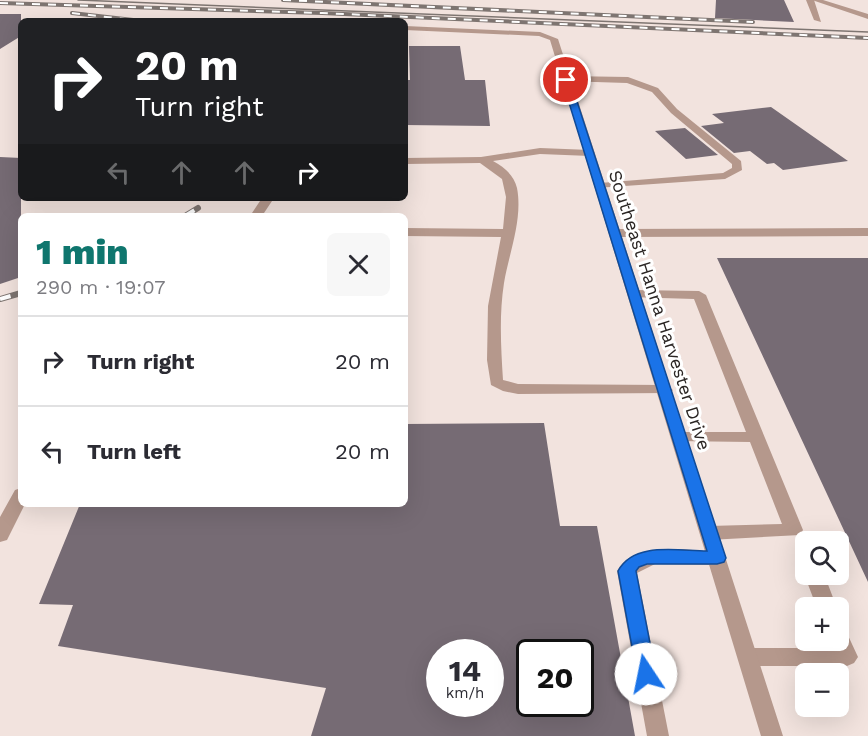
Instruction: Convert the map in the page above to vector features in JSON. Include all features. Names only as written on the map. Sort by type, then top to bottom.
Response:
[{"type":"street","points":[[810,0],[818,20]]},
{"type":"street","points":[[816,0],[868,17]]},
{"type":"street","name":"Southeast Hanna Harvester Drive","points":[[408,28],[551,37],[680,437],[772,736]]},
{"type":"street","points":[[566,80],[628,80],[655,90],[674,111],[737,163],[738,170],[725,176],[600,186]]},
{"type":"street","points":[[408,161],[481,160],[540,151],[590,153]]},
{"type":"street","points":[[481,160],[489,163],[509,179],[512,197],[496,295],[493,349],[496,382],[508,388],[665,390]]},
{"type":"street","points":[[408,232],[507,233]]},
{"type":"street","points":[[615,233],[868,232]]},
{"type":"street","points":[[634,294],[699,294],[794,530],[710,532]]},
{"type":"street","points":[[680,437],[756,438]]},
{"type":"street","points":[[0,535],[18,500]]},
{"type":"street","points":[[658,736],[627,571],[633,562],[646,557],[717,558]]},
{"type":"street","points":[[749,657],[847,657],[845,651]]},
{"type":"building","points":[[716,0],[784,0],[794,22],[715,18]]},
{"type":"building","points":[[0,14],[21,14],[21,18],[18,18],[18,38],[0,49]]},
{"type":"building","points":[[409,46],[460,46],[465,80],[485,80],[490,126],[408,125],[408,80],[410,80]]},
{"type":"building","points":[[771,107],[848,161],[783,170],[774,163],[767,164],[750,151],[734,153],[701,126],[724,123],[712,114]]},
{"type":"building","points":[[685,128],[718,155],[686,159],[655,131]]},
{"type":"building","points":[[0,157],[18,158],[18,201],[21,201],[21,213],[18,213],[18,278],[0,284]]},
{"type":"building","points":[[717,258],[868,258],[868,582],[849,541],[849,531],[844,531]]},
{"type":"building","points":[[544,423],[560,526],[597,526],[635,736],[311,736],[326,688],[58,646],[73,605],[39,604],[79,507],[408,507],[408,424]]},
{"type":"tram line","points":[[78,0],[868,32]]},
{"type":"railway","points":[[283,0],[753,22]]},
{"type":"railway","points":[[0,3],[322,13],[868,38]]},
{"type":"railway","points":[[72,13],[116,18]]},
{"type":"railway","points":[[190,213],[198,208]]},
{"type":"railway","points":[[0,299],[18,294]]},
{"type":"route","points":[[566,80],[717,558],[646,557],[633,562],[627,571],[646,674]]}]
